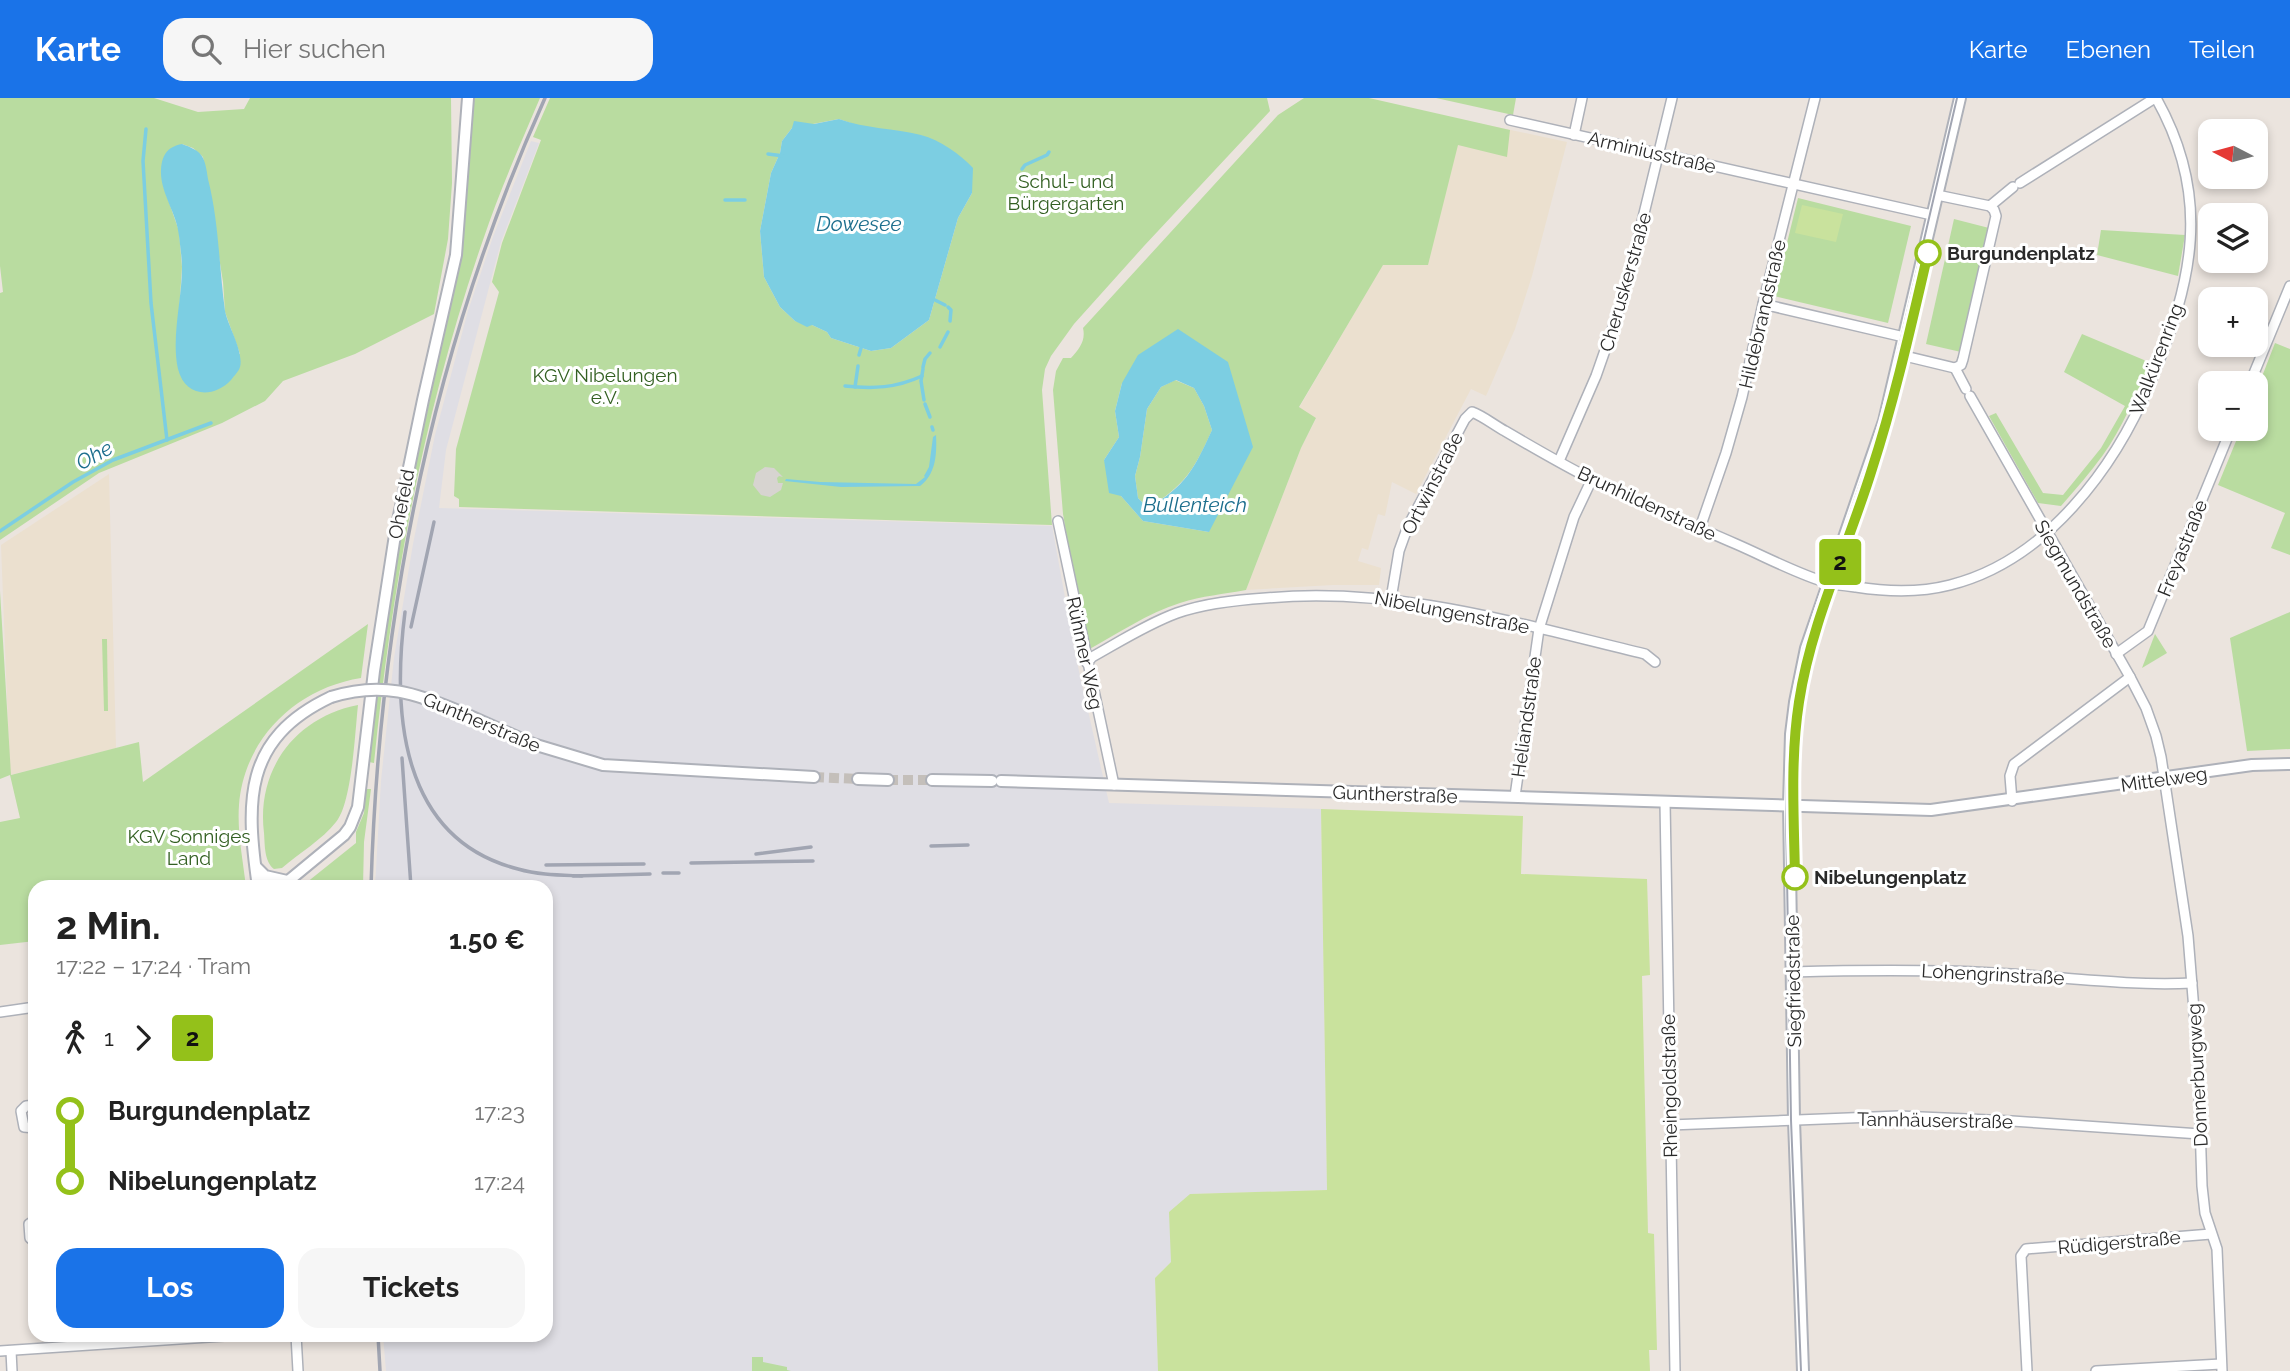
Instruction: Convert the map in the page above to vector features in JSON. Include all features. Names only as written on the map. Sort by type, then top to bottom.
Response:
[{"type":"street","name":"Ohefeld","points":[[289,880],[344,835],[351,827],[358,807],[374,671],[395,535],[418,419],[456,255],[468,98]]},
{"type":"street","points":[[1574,135],[1583,98]]},
{"type":"street","name":"Cheruskerstraße","points":[[1559,461],[1596,376],[1624,296],[1672,98]]},
{"type":"street","name":"Hildebrandstraße","points":[[1700,528],[1734,425],[1815,98]]},
{"type":"street","name":"Siegfriedstraße","points":[[1803,1371],[1794,1120],[1789,805],[1790,747],[1795,702],[1807,648],[1884,421],[1960,98]]},
{"type":"street","points":[[1990,206],[2017,185],[2156,98]]},
{"type":"street","name":"Walkürenring","points":[[1829,583],[1888,591],[1951,585],[1993,568],[2047,533],[2098,476],[2130,425],[2160,359],[2187,275],[2192,226],[2191,202],[2182,156],[2166,115],[2156,98]]},
{"type":"street","name":"Arminiusstraße","points":[[1510,120],[1793,184]]},
{"type":"street","points":[[1793,184],[1932,215]]},
{"type":"street","points":[[1901,355],[1955,368],[1961,365],[1964,359],[1996,216],[1990,206],[1937,195]]},
{"type":"street","points":[[2255,371],[2290,286]]},
{"type":"street","points":[[1763,304],[1904,337]]},
{"type":"street","name":"Siegmundstraße","points":[[1955,368],[2146,708],[2156,736],[2165,778]]},
{"type":"street","name":"Brunhildenstraße","points":[[1472,412],[1592,479],[1829,583]]},
{"type":"street","name":"Ortwinstraße","points":[[1391,599],[1399,551],[1408,526],[1465,419],[1472,412]]},
{"type":"street","name":"Freyastraße","points":[[2116,653],[2148,631],[2226,441]]},
{"type":"street","name":"Heliandstraße","points":[[1515,796],[1539,629],[1574,517],[1592,479]]},
{"type":"street","name":"Rühmer Weg","points":[[1058,520],[1114,785]]},
{"type":"street","name":"Nibelungenstraße","points":[[1087,663],[1091,657],[1175,614],[1212,604],[1320,595],[1391,599],[1436,606],[1645,654],[1655,663]]},
{"type":"street","points":[[1789,805],[1931,810],[2012,801],[2010,776],[2014,764],[2130,677]]},
{"type":"street","name":"Guntherstraße","points":[[257,880],[251,837],[251,806],[255,780],[270,748],[291,723],[311,707],[331,697],[366,689],[391,689],[419,695],[533,744],[603,765],[814,777]]},
{"type":"street","name":"Mittelweg","points":[[2012,801],[2252,765],[2290,764]]},
{"type":"street","name":"Donnerburgweg","points":[[2165,778],[2189,936],[2205,1213],[2217,1250],[2221,1367]]},
{"type":"street","points":[[858,779],[888,779]]},
{"type":"street","name":"Guntherstraße","points":[[932,780],[1789,805]]},
{"type":"street","name":"Rheingoldstraße","points":[[1665,802],[1675,1371]]},
{"type":"street","points":[[255,866],[265,876],[274,880]]},
{"type":"street","name":"Lohengrinstraße","points":[[1793,972],[1898,968],[2142,984],[2192,983]]},
{"type":"street","points":[[0,1012],[28,1008]]},
{"type":"street","points":[[28,1105],[21,1111],[24,1127],[28,1127]]},
{"type":"street","name":"Tannhäuserstraße","points":[[1670,1125],[1899,1116],[2200,1134]]},
{"type":"street","name":"Rüdigerstraße","points":[[2026,1371],[2021,1256],[2026,1249],[2211,1234]]},
{"type":"street","points":[[0,1351],[139,1342]]},
{"type":"street","points":[[296,1342],[298,1371]]},
{"type":"street","points":[[11,1351],[12,1371]]},
{"type":"street","points":[[2096,1371],[2221,1367]]},
{"type":"shaded area","points":[[1464,120],[1567,142],[1532,276],[1515,329],[1486,396],[1471,389],[1416,494],[1392,482],[1385,516],[1378,514],[1368,550],[1362,548],[1358,561],[1381,568],[1379,585],[1246,590],[1301,448],[1316,419],[1299,408]]},
{"type":"shaded area","points":[[531,141],[539,143],[501,242],[446,450],[439,508],[1052,526],[1076,658],[1109,803],[1321,809],[1327,1190],[1190,1194],[1171,1262],[1155,1278],[1158,1371],[386,1371],[384,1342],[553,1342],[553,880],[375,880],[381,781],[394,658],[413,544],[435,435],[468,311],[493,237]]},
{"type":"shaded area","points":[[765,467],[774,468],[783,477],[777,478],[778,483],[783,483],[781,490],[770,497],[761,495],[753,485],[756,473]]},
{"type":"shaded area","points":[[109,474],[116,748],[10,775],[1,545]]},
{"type":"green space","points":[[0,98],[154,98],[198,112],[244,109],[250,98],[451,98],[452,183],[448,239],[434,314],[355,354],[283,381],[265,401],[222,423],[99,473],[0,540],[0,293],[3,292],[0,266]],"holes":[[[182,144],[193,148],[203,157],[223,282],[225,312],[240,354],[177,345],[182,267],[179,231],[163,185]]]},
{"type":"green space","points":[[473,98],[540,98],[483,240],[462,304],[427,433],[390,630],[374,763],[369,762],[386,620],[403,522],[461,257]]},
{"type":"green space","points":[[550,98],[1267,98],[1270,111],[1074,324],[1051,356],[1045,369],[1042,390],[1052,525],[459,507],[459,499],[454,496],[456,449],[499,292],[492,282],[502,243],[541,140],[533,137]],"holes":[[[839,119],[859,126],[923,136],[972,193],[958,218],[929,320],[891,348],[871,351],[831,338],[827,332],[795,321],[780,307],[764,277],[760,231],[771,173],[782,141],[792,128]]]},
{"type":"green space","points":[[1304,98],[1369,98],[1510,130],[1507,157],[1458,145],[1428,265],[1383,265],[1299,407],[1316,418],[1301,448],[1246,590],[1168,607],[1086,651],[1063,514],[1053,390],[1056,371],[1063,358],[1071,358],[1079,348],[1084,337],[1083,328],[1278,115]],"holes":[[[1228,362],[1209,532],[1143,521],[1121,496],[1104,460],[1119,437],[1115,411],[1122,383]]]},
{"type":"green space","points":[[1436,98],[1516,98],[1513,115]]},
{"type":"green space","points":[[1798,198],[1911,226],[1888,323],[1774,296]]},
{"type":"green space","points":[[1802,205],[1843,214],[1836,242],[1795,233]]},
{"type":"green space","points":[[1954,219],[1989,228],[1961,352],[1926,344]]},
{"type":"green space","points":[[2101,230],[2185,235],[2178,276],[2097,255]]},
{"type":"green space","points":[[2082,334],[2144,360],[2150,367],[2116,434],[2088,475],[2061,506],[2038,503],[1989,416],[1996,413],[2043,493],[2063,495],[2101,448],[2125,406],[2064,372]]},
{"type":"green space","points":[[2275,343],[2290,349],[2290,555],[2271,548],[2285,513],[2218,485],[2236,441],[2268,441],[2268,371],[2264,371]]},
{"type":"green space","points":[[1175,380],[1194,388],[1204,406],[1212,430],[1200,456],[1180,484],[1148,508],[1138,498],[1135,476],[1147,409],[1161,387]]},
{"type":"green space","name":"KGV Sonniges Land","points":[[0,591],[11,775],[139,742],[143,782],[368,624],[361,678],[316,693],[296,705],[278,720],[251,758],[239,805],[245,880],[28,880],[28,942],[0,945],[0,822],[20,818],[10,775],[0,779]]},
{"type":"green space","points":[[2290,612],[2290,749],[2247,751],[2230,638]]},
{"type":"green space","points":[[2155,634],[2167,653],[2142,668]]},
{"type":"green space","points":[[102,639],[107,639],[108,711],[104,711]]},
{"type":"green space","points":[[358,705],[352,766],[341,813],[331,828],[317,840],[282,868],[274,869],[268,862],[266,852],[263,810],[274,768],[299,734],[316,721],[336,711]]},
{"type":"green space","points":[[366,789],[371,789],[364,842],[363,880],[310,880],[356,843],[356,832],[364,813]]},
{"type":"green space","points":[[1321,809],[1523,816],[1521,874],[1647,879],[1650,975],[1642,976],[1648,1233],[1654,1234],[1657,1350],[1649,1350],[1650,1371],[1158,1371],[1155,1278],[1171,1262],[1169,1212],[1190,1194],[1327,1190]]},
{"type":"green space","points":[[752,1357],[763,1357],[763,1362],[787,1367],[787,1370],[791,1371],[752,1371]]},
{"type":"water","name":"Dowesee","points":[[839,119],[928,137],[949,148],[973,168],[972,193],[958,218],[929,320],[891,348],[871,351],[831,338],[827,332],[795,321],[780,307],[764,277],[760,231],[771,173],[782,141],[794,121],[814,124]]},
{"type":"water","points":[[182,144],[199,153],[205,163],[214,212],[225,311],[241,361],[231,380],[208,392],[193,390],[187,385],[178,369],[176,357],[182,260],[178,228],[163,187],[161,170],[166,152]]},
{"type":"water","name":"Bullenteich","points":[[1178,329],[1228,362],[1253,447],[1209,532],[1143,521],[1121,496],[1109,493],[1104,460],[1119,437],[1115,411],[1122,383],[1138,355]],"holes":[[[1176,380],[1194,388],[1204,406],[1212,430],[1188,475],[1172,492],[1148,508],[1138,498],[1135,476],[1147,409],[1161,387]]]},
{"type":"water","points":[[936,435],[936,456],[932,470],[920,486],[841,487],[785,481],[916,484],[925,477],[933,437]]},
{"type":"waterway","points":[[146,129],[143,161],[151,303],[167,440]]},
{"type":"waterway","points":[[1022,169],[1049,152]]},
{"type":"waterway","points":[[768,154],[784,156]]},
{"type":"waterway","points":[[725,200],[745,200]]},
{"type":"waterway","points":[[935,300],[945,305]]},
{"type":"waterway","points":[[948,307],[951,310],[950,321]]},
{"type":"waterway","points":[[940,347],[948,332]]},
{"type":"waterway","points":[[859,355],[861,348]]},
{"type":"waterway","points":[[923,367],[930,353]]},
{"type":"waterway","points":[[855,387],[858,366]]},
{"type":"waterway","points":[[923,369],[921,381],[924,400]]},
{"type":"waterway","points":[[845,386],[884,387],[922,376]]},
{"type":"waterway","points":[[925,404],[930,417]]},
{"type":"waterway","name":"Ohe","points":[[0,531],[73,482],[113,460],[211,423]]},
{"type":"tunnel","points":[[814,777],[858,779]]},
{"type":"tunnel","points":[[888,780],[932,780]]},
{"type":"tram line","points":[[1801,1371],[1791,1120],[1786,815],[1788,752],[1793,710],[1804,647],[1882,420],[1957,98]]},
{"type":"tram line","name":"2","points":[[1795,877],[1793,766],[1804,674],[1810,649],[1887,422],[1928,253]]},
{"type":"railway","points":[[371,880],[376,785],[386,684],[400,583],[419,484],[443,385],[472,288],[506,192],[545,98]]},
{"type":"railway","points":[[411,627],[434,522]]},
{"type":"railway","points":[[405,612],[401,651],[404,730],[412,767],[427,801],[449,830],[479,853],[526,871],[582,876]]},
{"type":"railway","points":[[402,758],[411,880]]},
{"type":"railway","points":[[931,846],[968,845]]},
{"type":"railway","points":[[756,854],[811,847]]},
{"type":"railway","points":[[691,863],[813,861]]},
{"type":"railway","points":[[546,865],[644,864]]},
{"type":"railway","points":[[663,873],[679,873]]},
{"type":"railway","points":[[573,876],[650,874]]},
{"type":"railway","points":[[378,1342],[380,1371]]},
{"type":"place","name":"Burgundenplatz","points":[[1928,253]]},
{"type":"place","name":"Nibelungenplatz","points":[[1795,877]]},
{"type":"park label","name":"Schul- und Bürgergarten","points":[[1066,192]]},
{"type":"park label","name":"KGV Nibelungen e.V.","points":[[605,386]]}]
